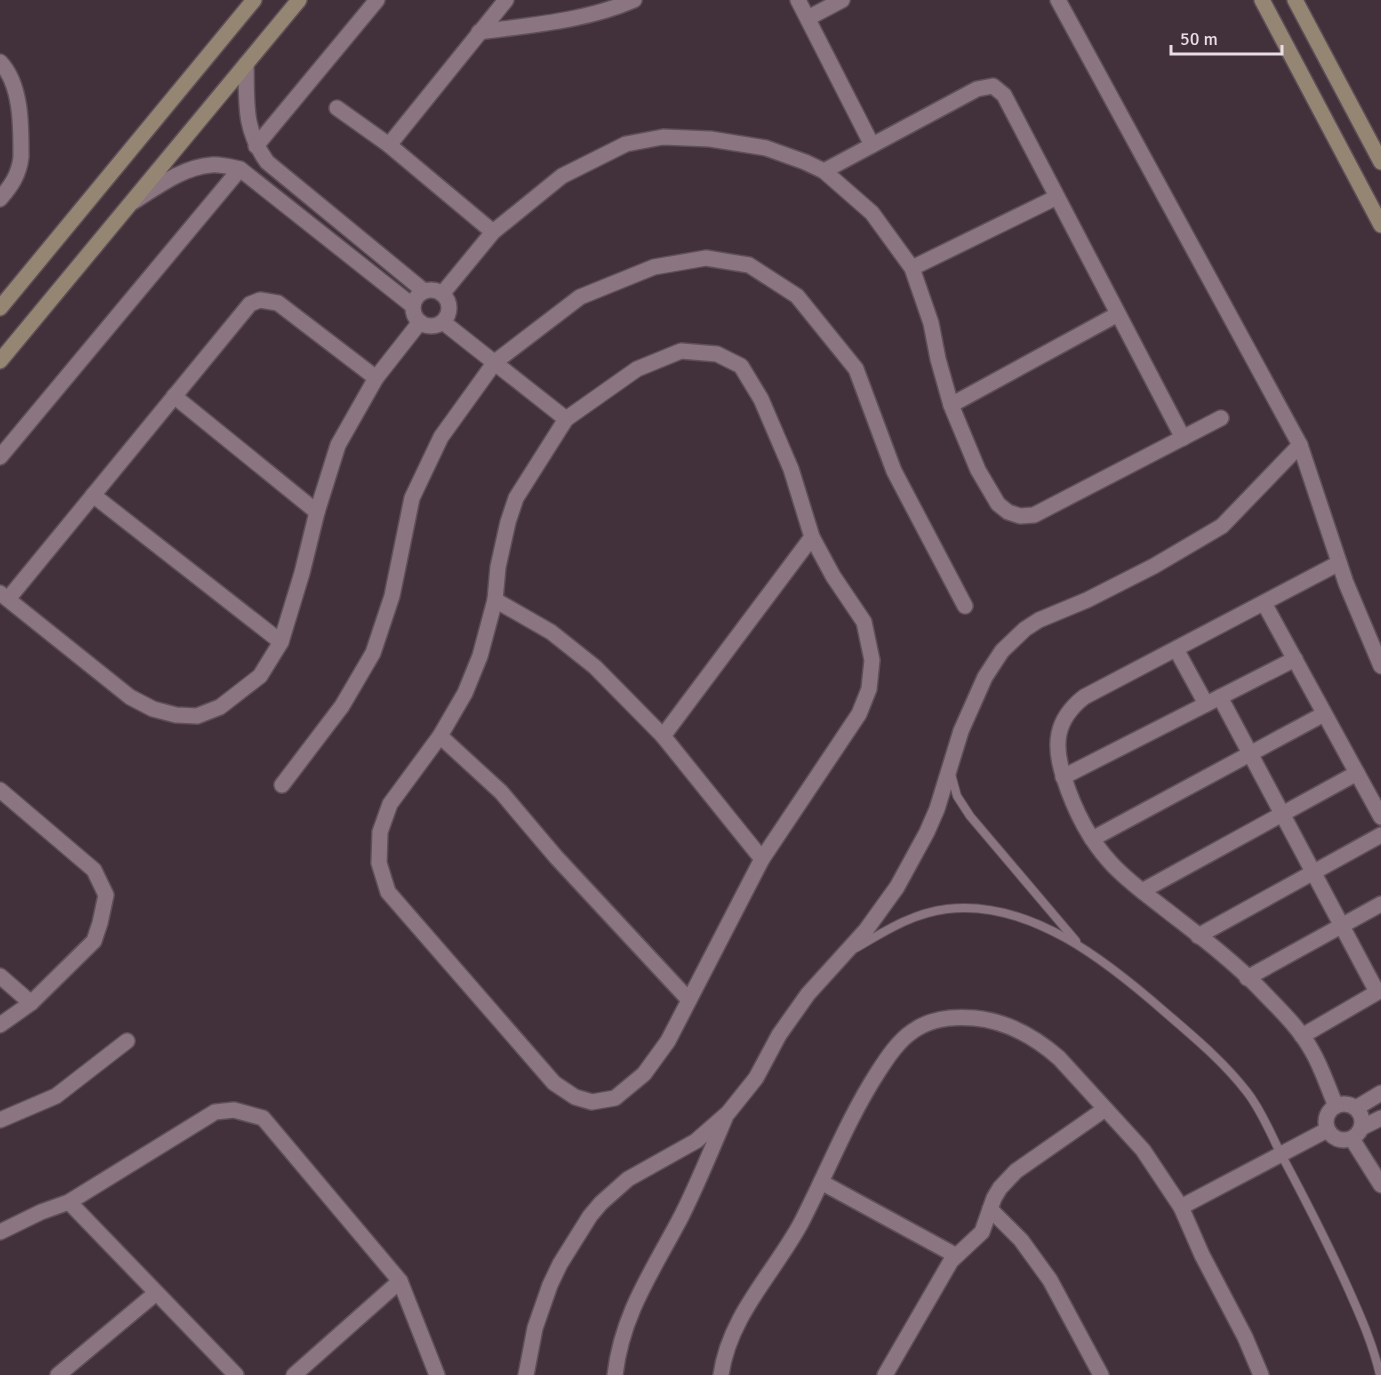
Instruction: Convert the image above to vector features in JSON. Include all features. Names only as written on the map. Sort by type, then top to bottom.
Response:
[{"type":"street","points":[[0,308],[254,0]]},
{"type":"street","points":[[0,361],[299,0]]},
{"type":"street","points":[[256,146],[377,0]]},
{"type":"street","points":[[389,145],[506,0]]},
{"type":"street","points":[[479,32],[557,22],[621,6],[634,0]]},
{"type":"street","points":[[798,0],[872,145]]},
{"type":"street","points":[[808,18],[842,0]]},
{"type":"street","points":[[1058,0],[1300,445],[1339,563],[1381,666]]},
{"type":"street","points":[[1262,0],[1381,225]]},
{"type":"street","points":[[1295,0],[1381,162]]},
{"type":"street","points":[[0,62],[12,77],[17,92],[21,147],[17,176],[0,199]]},
{"type":"street","points":[[246,63],[248,121],[256,146],[267,162],[424,291]]},
{"type":"street","points":[[824,171],[977,88],[993,87],[1004,95],[1182,438]]},
{"type":"street","points":[[338,108],[389,145],[493,232]]},
{"type":"street","points":[[442,294],[493,232],[562,176],[626,144],[663,137],[710,139],[766,148],[805,162],[824,171],[872,213],[912,268],[931,323],[951,405],[978,470],[998,504],[1008,512],[1020,516],[1034,515],[1221,418]]},
{"type":"street","points":[[131,203],[163,183],[190,170],[212,164],[240,169],[413,306],[416,318],[420,322],[432,326],[443,322],[447,316],[449,304],[442,294],[436,291],[424,291],[413,306]]},
{"type":"street","points":[[0,457],[240,169]]},
{"type":"street","points":[[912,268],[1057,197]]},
{"type":"street","points":[[282,785],[342,706],[372,653],[392,596],[412,498],[441,437],[495,362],[580,297],[654,267],[706,258],[749,265],[796,296],[856,369],[894,471],[965,606]]},
{"type":"street","points":[[376,378],[278,303],[260,300],[250,304],[93,495],[4,596],[130,697],[153,709],[176,715],[197,716],[220,707],[260,676],[281,642],[302,573],[316,512],[338,445],[376,378],[420,322]]},
{"type":"street","points":[[951,405],[1118,314]]},
{"type":"street","points":[[443,322],[566,419]]},
{"type":"street","points":[[681,351],[717,354],[741,366],[761,399],[791,468],[812,537],[833,576],[864,622],[872,660],[869,689],[859,714],[762,860],[668,1041],[644,1074],[615,1098],[592,1102],[575,1097],[554,1083],[388,892],[379,863],[380,832],[390,804],[440,736],[465,693],[480,656],[495,600],[498,567],[508,522],[516,498],[566,419],[637,369],[681,351]]},
{"type":"street","points":[[174,396],[316,512]]},
{"type":"street","points":[[526,1375],[535,1328],[550,1285],[560,1264],[590,1216],[628,1179],[696,1140],[728,1113],[756,1078],[779,1035],[808,994],[866,930],[897,887],[915,858],[937,809],[949,765],[965,722],[992,664],[1012,640],[1039,620],[1087,600],[1154,566],[1222,526],[1300,445]]},
{"type":"street","points":[[93,495],[281,642]]},
{"type":"street","points":[[663,736],[812,537]]},
{"type":"street","points":[[1336,1106],[1313,1051],[1294,1025],[1247,978],[1115,868],[1092,839],[1078,815],[1058,763],[1057,741],[1063,721],[1084,697],[1339,563]]},
{"type":"street","points":[[495,600],[551,632],[595,667],[663,736],[762,860]]},
{"type":"street","points":[[1264,603],[1381,817]]},
{"type":"street","points":[[1176,649],[1206,704]]},
{"type":"street","points":[[1063,777],[1295,659]]},
{"type":"street","points":[[1220,697],[1379,991],[1302,1036]]},
{"type":"street","points":[[1092,839],[1324,714]]},
{"type":"street","points":[[440,736],[501,792],[556,857],[689,1000]]},
{"type":"street","points":[[1142,891],[1357,772]]},
{"type":"street","points":[[0,790],[94,870],[106,895],[94,941],[31,1003],[0,1025]]},
{"type":"street","points":[[1198,936],[1381,836]]},
{"type":"street","points":[[1247,978],[1381,904]]},
{"type":"street","points":[[0,976],[31,1003]]},
{"type":"street","points":[[721,1375],[726,1353],[738,1321],[799,1225],[853,1114],[887,1058],[913,1031],[942,1018],[953,1017],[982,1019],[1032,1036],[1059,1058],[1143,1150],[1181,1207],[1202,1255],[1245,1337],[1261,1375]]},
{"type":"street","points":[[0,1120],[56,1096],[127,1041]]},
{"type":"street","points":[[1356,1108],[1381,1093]]},
{"type":"street","points":[[1381,1118],[1356,1134],[1338,1140],[1327,1131],[1326,1116],[1336,1106],[1343,1104],[1356,1108],[1360,1114],[1356,1134],[1381,1185]]},
{"type":"street","points":[[885,1375],[955,1256],[982,1232],[1000,1188],[1016,1171],[1105,1109]]},
{"type":"street","points":[[0,1232],[41,1212],[69,1202],[215,1112],[234,1110],[263,1118],[400,1281],[437,1375]]},
{"type":"street","points":[[615,1375],[621,1339],[634,1304],[683,1212],[728,1113]]},
{"type":"street","points":[[1181,1207],[1327,1131]]},
{"type":"street","points":[[820,1182],[955,1256]]},
{"type":"street","points":[[69,1202],[236,1375]]},
{"type":"street","points":[[990,1209],[1021,1240],[1050,1280],[1101,1375]]},
{"type":"street","points":[[294,1375],[400,1281]]},
{"type":"street","points":[[58,1375],[156,1293]]},
{"type":"lane","points":[[949,765],[957,796],[970,816],[1078,944]]},
{"type":"lane","points":[[840,958],[898,923],[948,908],[970,908],[1008,914],[1055,933],[1078,944],[1124,977],[1215,1056],[1247,1093],[1312,1210],[1364,1324],[1380,1375]]}]
